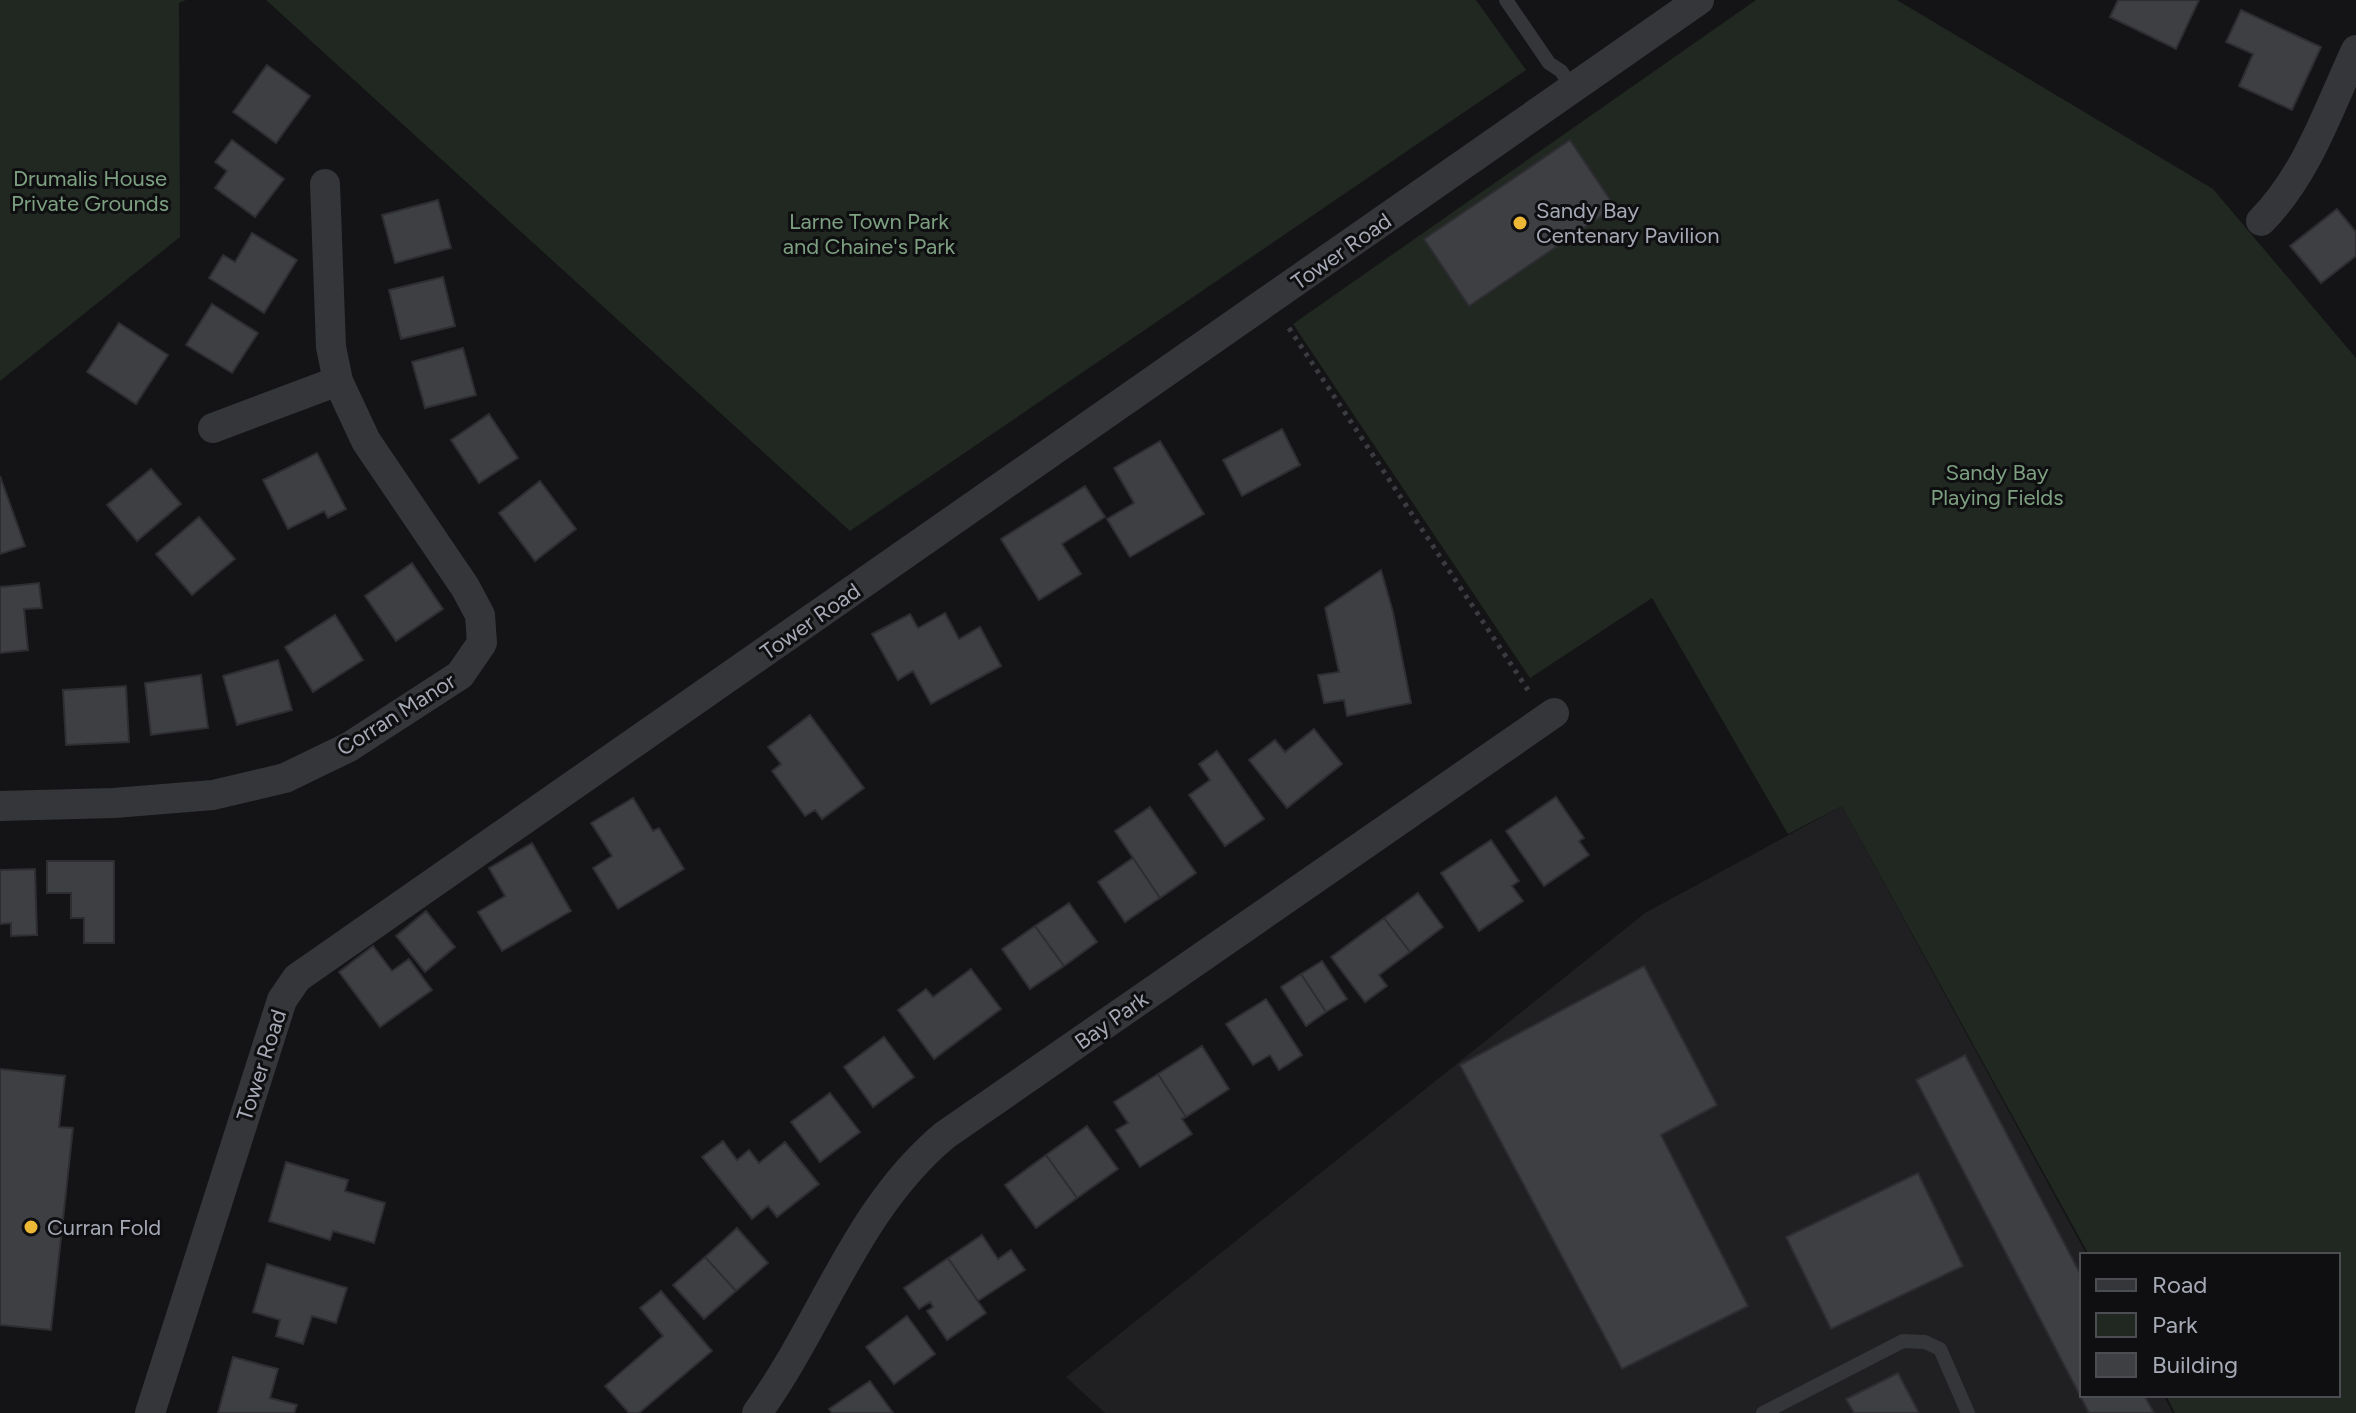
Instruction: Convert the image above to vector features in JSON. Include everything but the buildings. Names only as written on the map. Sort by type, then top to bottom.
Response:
[{"type":"street","name":"Tower Road","points":[[150,1413],[282,1000],[297,978],[1699,0]]},
{"type":"street","points":[[2261,221],[2275,207],[2298,173],[2356,50]]},
{"type":"street","name":"Corran Manor","points":[[0,806],[114,803],[213,795],[285,778],[349,747],[460,675],[482,643],[480,615],[465,587],[366,441],[338,381],[331,347],[325,184]]},
{"type":"street","points":[[213,428],[338,381]]},
{"type":"street","name":"Bay Park","points":[[757,1413],[780,1380],[860,1235],[891,1192],[945,1135],[1550,715]]},
{"type":"lane","points":[[1506,0],[1549,63],[1561,71],[1573,89]]},
{"type":"lane","points":[[1763,1413],[1903,1341],[1925,1342],[1940,1349],[1968,1413]]},
{"type":"path","points":[[1270,300],[1550,715]]},
{"type":"shaded area","points":[[1842,806],[2086,1253],[2080,1253],[2080,1397],[2164,1397],[2173,1413],[1105,1413],[1066,1377],[1645,913]]},
{"type":"green space","name":"Drumalis House Private Grounds","points":[[0,0],[186,0],[179,3],[180,237],[0,381]]},
{"type":"green space","name":"Larne Town Park and Chaine's Park","points":[[266,0],[1476,0],[1526,70],[850,531]]},
{"type":"green space","name":"Sandy Bay Playing Fields","points":[[1756,0],[1897,0],[2213,189],[2356,358],[2356,1413],[2175,1413],[2167,1397],[2340,1397],[2340,1253],[2088,1253],[1842,806],[1788,834],[1652,598],[1530,678],[1293,324]]},
{"type":"place","name":"Sandy Bay Centenary Pavilion","points":[[1520,223]]},
{"type":"place","name":"Curran Fold","points":[[31,1227]]}]
